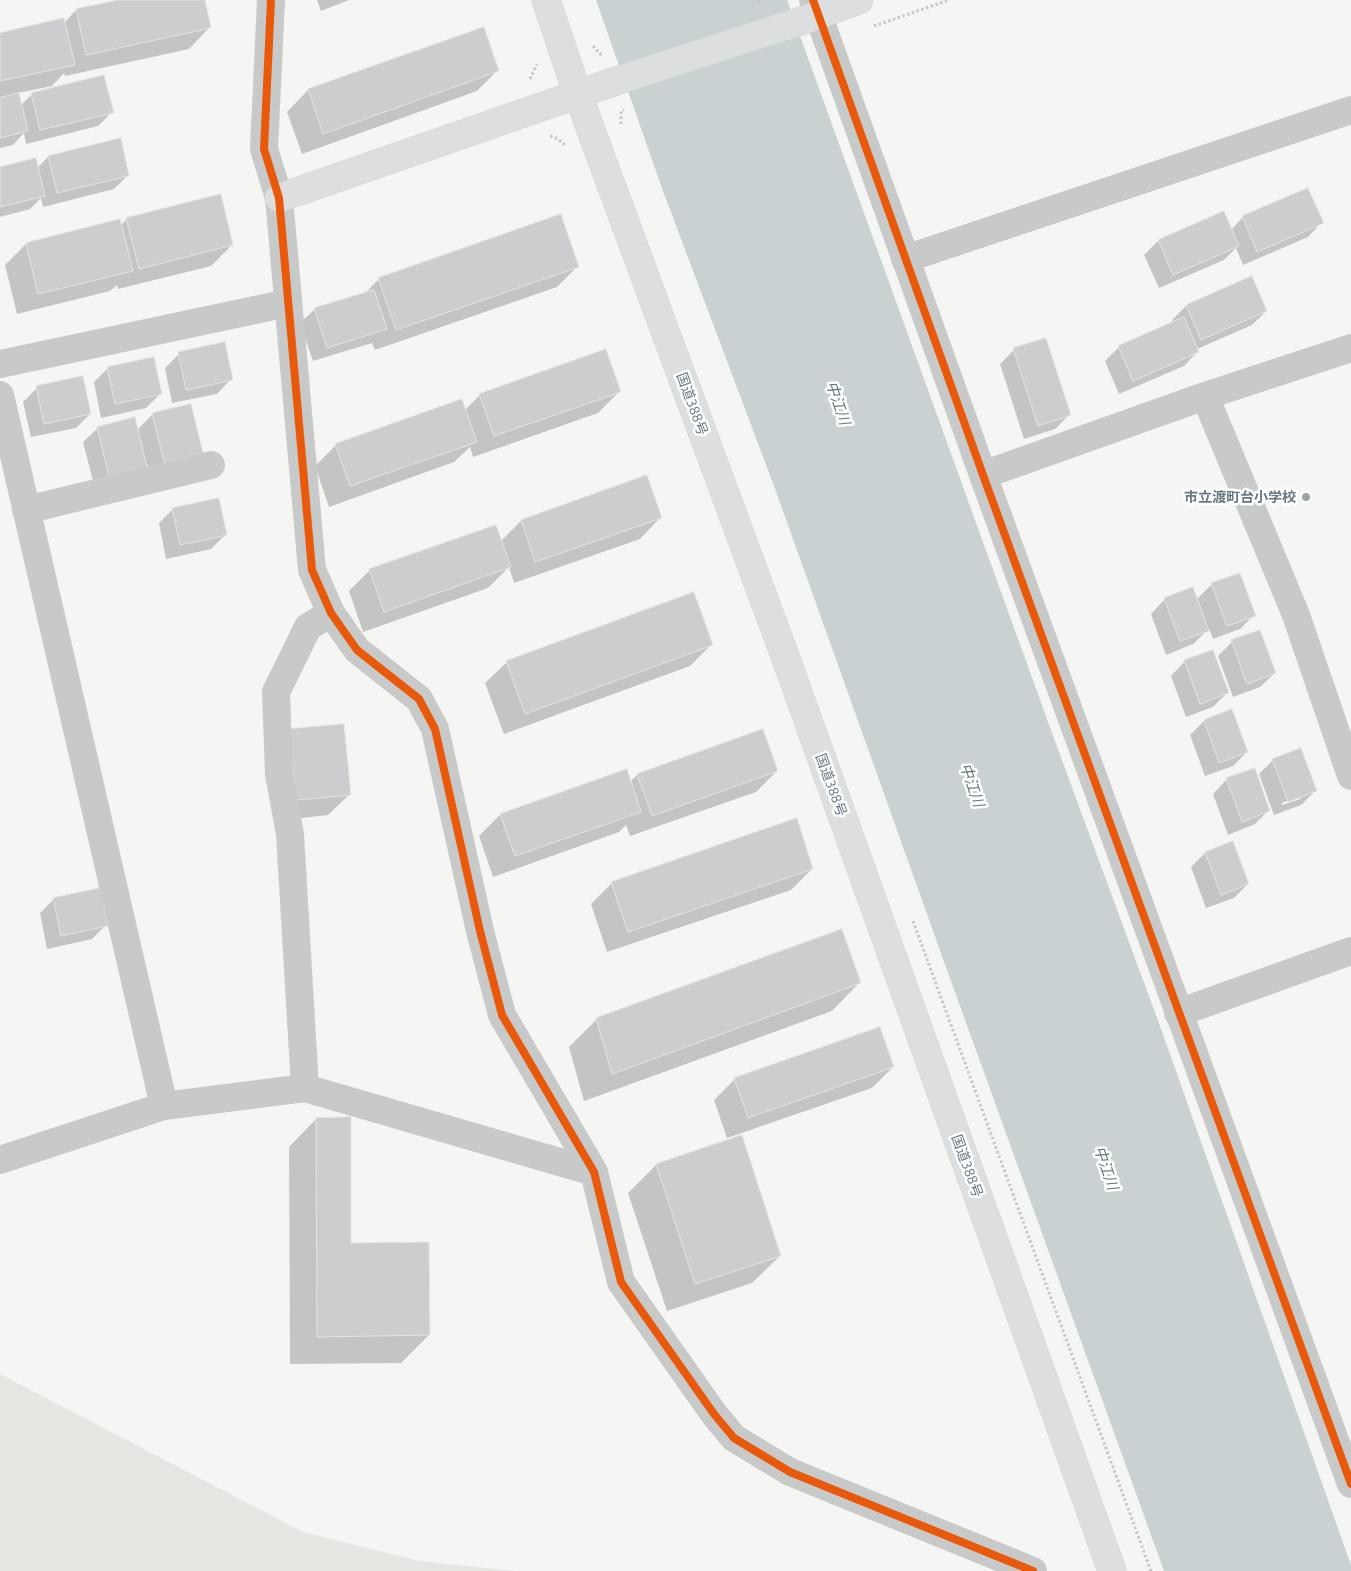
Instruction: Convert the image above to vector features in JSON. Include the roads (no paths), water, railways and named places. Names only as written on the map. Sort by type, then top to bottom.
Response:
[{"type":"main road","name":"国道388号","points":[[546,0],[578,95],[792,676],[1112,1571]]},
{"type":"main road","points":[[279,198],[578,95],[813,11],[859,0]]},
{"type":"street","points":[[271,0],[264,149],[279,198],[312,570],[331,612],[357,650],[419,698],[435,729],[480,931],[502,1015],[594,1172],[621,1282],[714,1414],[734,1438],[790,1472],[1033,1571]]},
{"type":"street","points":[[813,11],[905,259],[1178,1013],[1343,1438],[1351,1484]]},
{"type":"street","points":[[905,259],[1351,110]]},
{"type":"street","points":[[0,364],[288,303]]},
{"type":"street","points":[[983,476],[1205,396],[1351,348]]},
{"type":"street","points":[[0,395],[164,1106]]},
{"type":"street","points":[[1205,396],[1296,615],[1351,776]]},
{"type":"street","points":[[26,510],[211,464]]},
{"type":"street","points":[[305,1088],[290,834],[279,774],[276,692],[308,628],[331,612]]},
{"type":"street","points":[[1178,1013],[1351,951]]},
{"type":"street","points":[[0,1160],[164,1106],[305,1088],[594,1172]]},
{"type":"water","name":"中江川","points":[[596,0],[787,0],[1160,1026],[1351,1565],[1351,1571],[1164,1571],[774,486],[663,191]]},
{"type":"place","name":"市立渡町台小学校","points":[[1306,497]]}]
